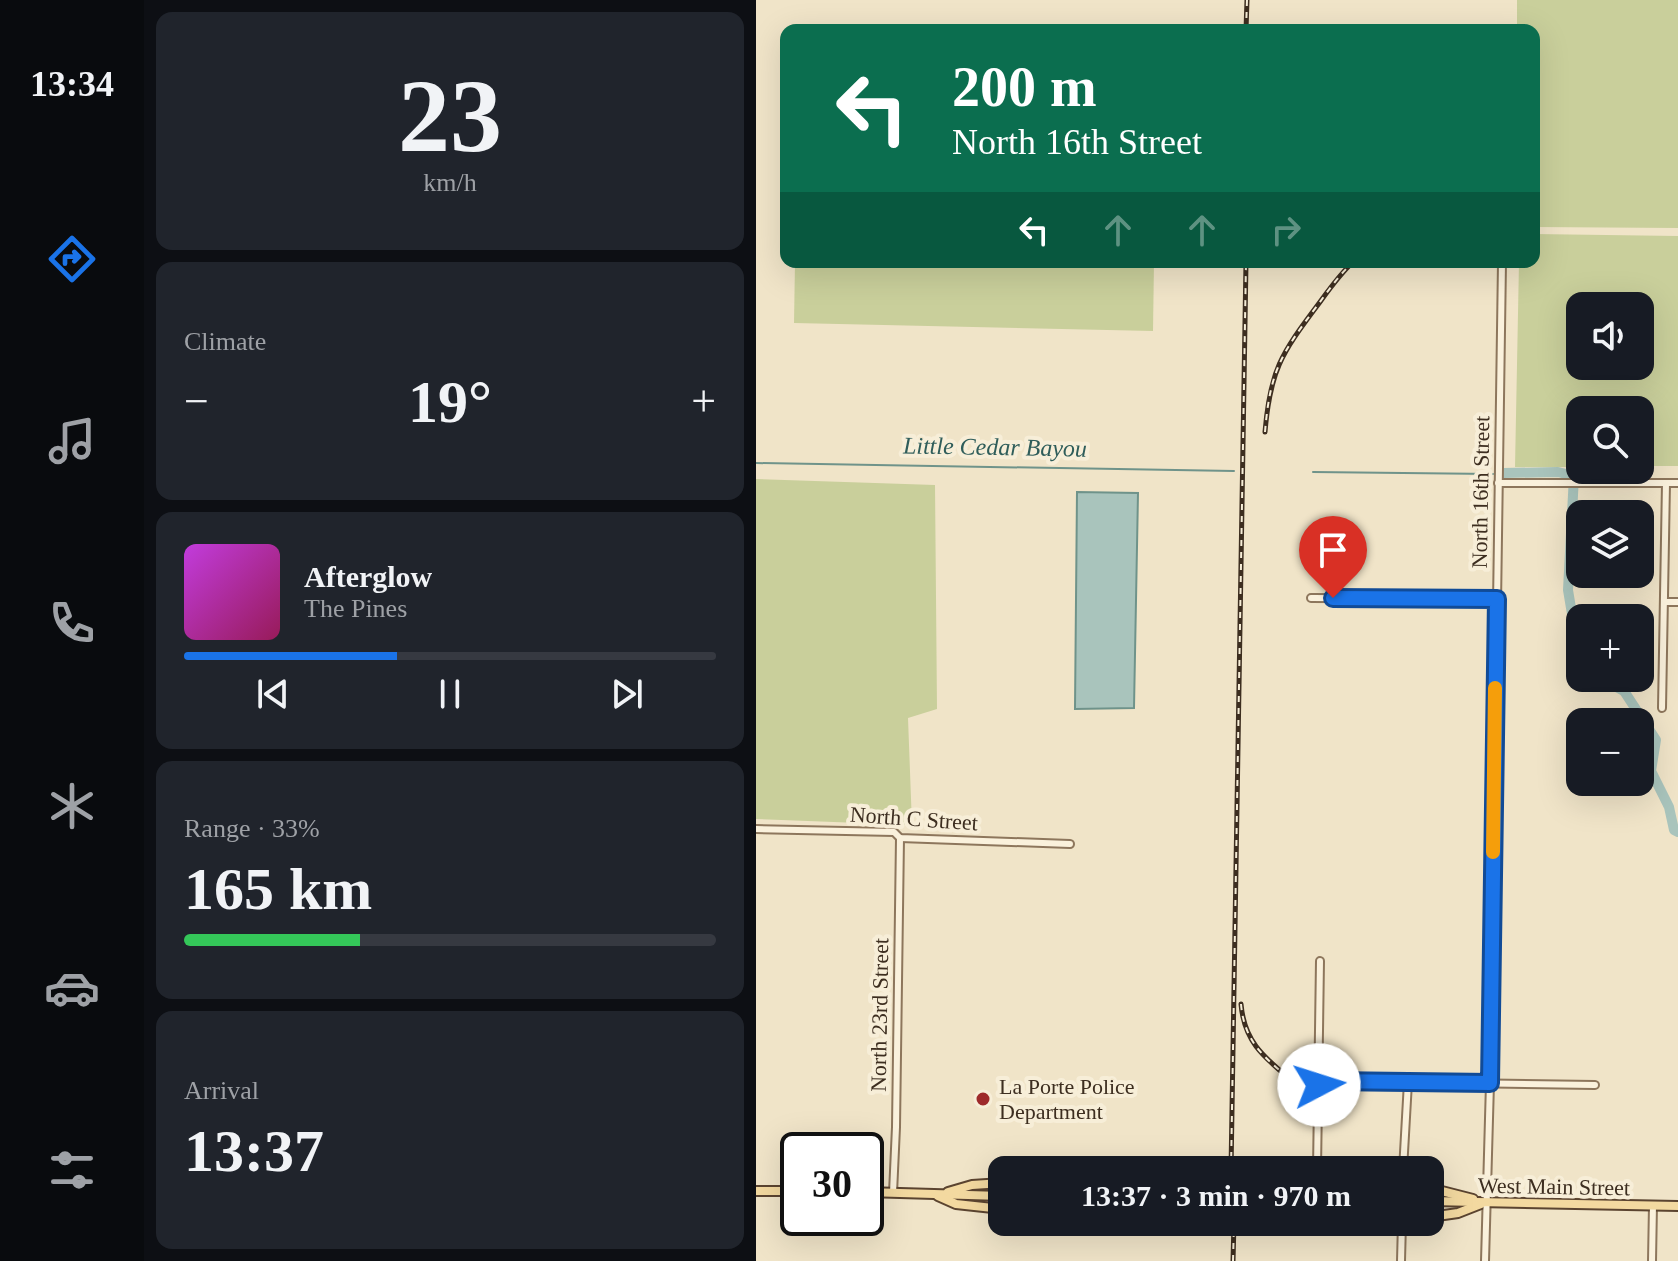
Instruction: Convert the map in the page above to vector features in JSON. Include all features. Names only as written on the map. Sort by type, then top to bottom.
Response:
[{"type":"main road","points":[[937,1194],[988,1184]]},
{"type":"main road","points":[[756,1191],[780,1191]]},
{"type":"main road","points":[[1444,1192],[1485,1202]]},
{"type":"main road","points":[[884,1193],[988,1196]]},
{"type":"main road","points":[[937,1194],[956,1204],[988,1207]]},
{"type":"main road","name":"West Main Street","points":[[1444,1201],[1678,1206]]},
{"type":"main road","points":[[1444,1215],[1485,1202]]},
{"type":"street","name":"North 16th Street","points":[[1485,1261],[1502,268]]},
{"type":"street","points":[[1498,483],[1678,483]]},
{"type":"street","points":[[1662,708],[1666,483]]},
{"type":"street","points":[[1311,598],[1497,599]]},
{"type":"street","points":[[1664,602],[1678,602]]},
{"type":"street","name":"North C Street","points":[[756,829],[892,832],[900,838],[1070,844]]},
{"type":"street","name":"North 23rd Street","points":[[893,1193],[900,838]]},
{"type":"street","points":[[1317,1156],[1320,961]]},
{"type":"street","points":[[1319,1085],[1327,1081],[1595,1085]]},
{"type":"street","points":[[1404,1156],[1408,1082]]},
{"type":"street","points":[[1652,1261],[1653,1205]]},
{"type":"street","points":[[1401,1261],[1402,1236]]},
{"type":"green space","points":[[1517,0],[1678,0],[1678,228],[1540,227],[1540,24],[1517,24]]},
{"type":"green space","points":[[1540,234],[1678,236],[1678,466],[1654,466],[1654,396],[1566,396],[1566,467],[1515,467],[1519,268],[1540,268]]},
{"type":"green space","points":[[795,268],[1154,268],[1153,331],[794,323]]},
{"type":"green space","points":[[756,479],[935,485],[937,709],[908,718],[912,825],[756,819]]},
{"type":"water","points":[[1077,492],[1138,493],[1134,708],[1075,709]]},
{"type":"waterway","name":"Little Cedar Bayou","points":[[756,463],[1234,471]]},
{"type":"waterway","name":"Little Cedar Bayou","points":[[1313,472],[1493,474]]},
{"type":"waterway","name":"Little Cedar Bayou","points":[[1504,473],[1558,472],[1574,476],[1568,590],[1570,604]]},
{"type":"waterway","name":"Little Cedar Bayou","points":[[1625,692],[1656,740],[1651,771],[1669,807],[1674,830],[1678,832]]},
{"type":"railway","points":[[1246,24],[1247,0]]},
{"type":"railway","points":[[1231,1156],[1246,268]]},
{"type":"railway","points":[[1265,432],[1270,393],[1279,364],[1305,323],[1347,268]]},
{"type":"railway","points":[[1241,1004],[1250,1037],[1289,1078]]},
{"type":"railway","points":[[1233,1261],[1234,1236]]},
{"type":"slow traffic","points":[[1493,852],[1495,688]]},
{"type":"place","name":"La Porte Police Department","points":[[983,1099]]},
{"type":"route","points":[[1319,1085],[1327,1081],[1490,1083],[1497,599],[1333,598]]}]
